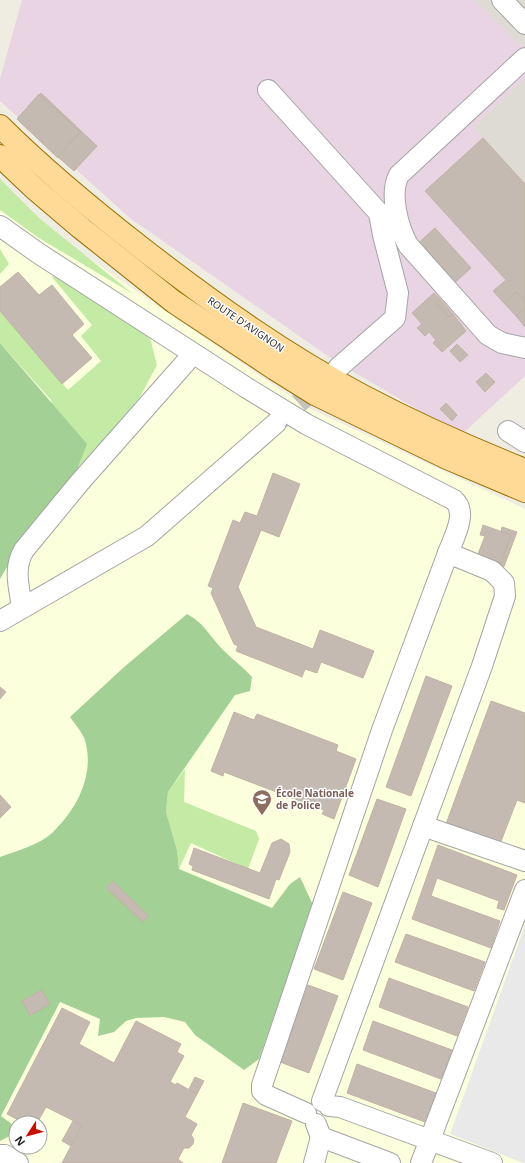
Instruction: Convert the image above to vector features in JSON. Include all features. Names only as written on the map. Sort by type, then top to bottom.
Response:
[{"type":"main road","name":"ROUTE D'AVIGNON","points":[[0,126],[71,191],[126,235],[223,310],[267,339],[363,396],[465,446],[525,470]]},
{"type":"main road","points":[[0,156],[34,188],[81,228],[174,302],[274,369],[315,394],[447,458],[525,491]]},
{"type":"street","points":[[502,0],[525,24]]},
{"type":"street","points":[[525,58],[399,174],[396,181],[394,198],[403,236],[408,245],[488,335],[502,343],[525,348]]},
{"type":"street","points":[[268,90],[379,213],[398,293],[395,318],[338,368]]},
{"type":"street","points":[[0,226],[38,253],[193,354],[306,424],[454,500],[458,504],[461,514],[448,553],[382,730],[262,1085],[262,1091],[266,1095],[315,1125],[390,1163]]},
{"type":"street","points":[[22,607],[17,572],[19,557],[80,482],[193,354]]},
{"type":"street","points":[[0,621],[147,536],[276,423]]},
{"type":"street","points":[[508,431],[525,442]]},
{"type":"street","points":[[315,1125],[327,1121],[330,1114],[326,1103],[505,596],[504,583],[492,571],[448,553]]},
{"type":"street","points":[[423,826],[525,861]]},
{"type":"street","points":[[422,1163],[429,1140],[525,890]]},
{"type":"street","points":[[326,1103],[492,1163]]},
{"type":"street","points":[[314,1163],[315,1125]]},
{"type":"street","points":[[0,1155],[5,1155],[18,1163]]},
{"type":"shaded area","points":[[22,0],[476,0],[525,50],[525,78],[473,127],[525,184],[525,376],[461,435],[335,361],[130,218],[0,101],[0,79]]},
{"type":"shaded area","points":[[474,0],[525,0],[525,50]]},
{"type":"shaded area","points":[[525,78],[525,184],[473,127]]},
{"type":"shaded area","name":"École Nationale de Police","points":[[0,183],[46,229],[304,406],[525,509],[525,1163],[0,1163]]},
{"type":"shaded area","points":[[525,925],[525,1163],[523,1163],[450,1134]]},
{"type":"green space","points":[[0,179],[39,218],[133,294],[39,238],[0,210]]},
{"type":"green space","points":[[0,249],[9,264],[0,274]]},
{"type":"green space","points":[[56,275],[150,338],[157,365],[140,397],[74,477],[51,400],[0,343],[0,311],[68,390],[101,361],[81,336],[92,325],[52,277]]},
{"type":"green space","points":[[0,343],[87,444],[74,477],[28,531],[0,579]]},
{"type":"green space","points":[[187,614],[198,621],[222,649],[252,677],[250,691],[235,695],[168,792],[166,812],[177,850],[179,869],[272,908],[290,884],[300,877],[313,905],[259,1059],[244,1070],[195,1035],[185,1022],[164,1017],[136,1018],[126,1021],[114,1032],[98,1036],[100,1019],[60,1002],[1,1116],[8,1121],[8,1137],[0,1141],[0,857],[41,841],[61,824],[69,813],[82,791],[88,766],[84,737],[70,717],[123,668]]},
{"type":"green space","points":[[185,769],[184,802],[256,831],[259,839],[248,869],[191,843],[179,869],[177,850],[166,812],[168,792]]},
{"type":"building","points":[[41,93],[81,131],[58,157],[17,119]]},
{"type":"building","points":[[39,94],[81,132],[58,158],[17,119]]},
{"type":"building","points":[[81,131],[97,146],[74,171],[58,157]]},
{"type":"building","points":[[483,138],[525,184],[525,301],[517,292],[504,303],[493,291],[506,280],[425,191]]},
{"type":"building","points":[[435,228],[471,268],[451,286],[415,246]]},
{"type":"building","points":[[18,272],[39,295],[52,285],[84,324],[72,335],[92,358],[62,384],[0,311],[0,287]]},
{"type":"building","points":[[517,292],[525,301],[525,308],[516,316],[504,303]]},
{"type":"building","points":[[434,293],[440,299],[436,303],[449,317],[453,314],[466,331],[442,352],[433,343],[436,340],[429,332],[425,336],[417,328],[422,324],[412,313]]},
{"type":"building","points":[[440,299],[453,314],[449,317],[436,303]]},
{"type":"building","points":[[525,308],[525,327],[516,316]]},
{"type":"building","points":[[457,344],[468,355],[460,362],[450,351]]},
{"type":"building","points":[[486,373],[495,382],[485,392],[476,382]]},
{"type":"building","points":[[446,403],[457,415],[452,421],[440,409]]},
{"type":"building","points":[[273,473],[300,484],[279,537],[261,530],[238,587],[256,627],[313,649],[320,630],[374,651],[363,678],[321,662],[317,673],[305,669],[302,677],[236,651],[238,646],[234,644],[211,593],[213,588],[208,586],[233,520],[240,523],[245,512],[257,516]]},
{"type":"building","points":[[483,525],[511,535],[501,563],[478,554],[485,536],[480,535]]},
{"type":"building","points":[[502,527],[517,532],[503,569],[486,562],[488,558],[501,563],[511,535],[501,532]]},
{"type":"building","points":[[426,676],[452,686],[411,796],[386,787]]},
{"type":"building","points":[[0,687],[6,692],[0,699]]},
{"type":"building","points":[[491,701],[525,713],[525,803],[517,800],[500,844],[446,824]]},
{"type":"building","points":[[234,712],[254,720],[257,714],[338,745],[336,751],[356,759],[334,819],[322,814],[324,810],[224,772],[223,776],[211,771]]},
{"type":"building","points":[[0,795],[11,807],[0,818]]},
{"type":"building","points":[[377,799],[406,809],[378,887],[349,875]]},
{"type":"building","points":[[281,839],[289,844],[290,852],[279,880],[276,879],[269,899],[192,870],[193,866],[189,864],[194,848],[260,873],[272,843]]},
{"type":"building","points":[[438,845],[517,875],[504,910],[497,908],[499,901],[437,878],[431,896],[500,921],[491,948],[412,919]]},
{"type":"building","points":[[113,881],[149,916],[143,922],[106,888]]},
{"type":"building","points":[[343,892],[372,903],[343,980],[314,969]]},
{"type":"building","points":[[406,934],[485,962],[474,991],[395,962]]},
{"type":"building","points":[[389,978],[468,1007],[457,1036],[379,1007]]},
{"type":"building","points":[[308,985],[338,996],[309,1073],[280,1062]]},
{"type":"building","points":[[42,990],[50,1004],[30,1016],[22,1001]]},
{"type":"building","points":[[62,1008],[90,1022],[79,1044],[114,1063],[136,1021],[181,1044],[177,1052],[184,1056],[170,1082],[176,1085],[177,1083],[197,1094],[185,1117],[197,1124],[191,1135],[194,1139],[193,1144],[189,1148],[184,1148],[178,1159],[183,1163],[62,1163],[82,1125],[46,1107],[42,1115],[7,1114]]},
{"type":"building","points":[[373,1021],[452,1050],[441,1079],[363,1050]]},
{"type":"building","points":[[357,1064],[436,1093],[425,1122],[347,1093]]},
{"type":"building","points":[[195,1077],[204,1081],[197,1094],[189,1089]]},
{"type":"building","points":[[243,1103],[292,1121],[276,1163],[222,1163]]},
{"type":"building","points":[[73,1121],[82,1125],[71,1146],[62,1141]]},
{"type":"tunnel","points":[[276,423],[323,382]]},
{"type":"place","name":"École Nationale de Police","points":[[262,816]]}]
